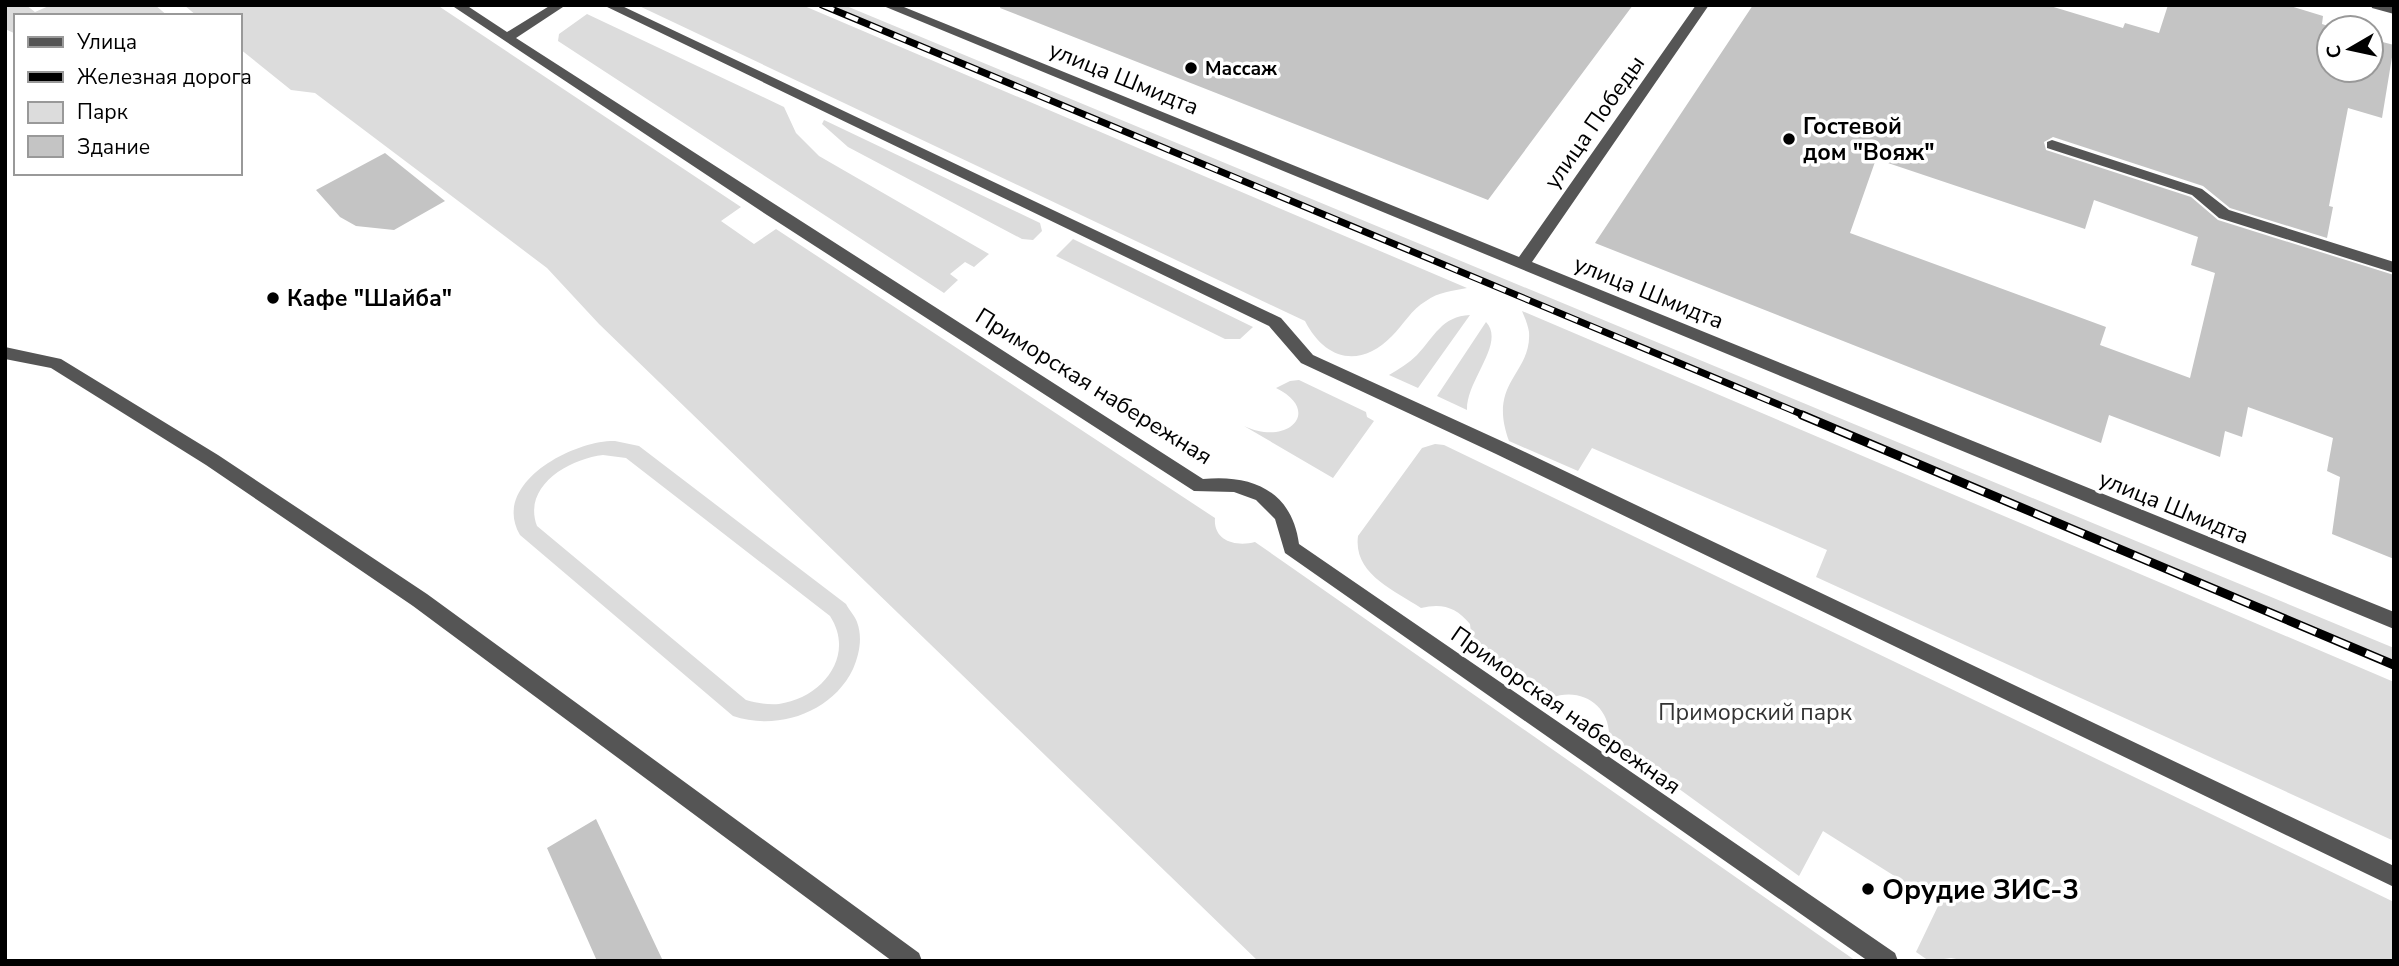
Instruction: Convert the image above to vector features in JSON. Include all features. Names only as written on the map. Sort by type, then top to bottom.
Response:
[{"type":"street","name":"Приморская набережная","points":[[457,5],[783,219],[1200,486],[1234,484],[1265,497],[1286,520],[1291,548],[1887,961]]},
{"type":"street","points":[[508,37],[560,5]]},
{"type":"street","points":[[609,5],[1275,322],[1307,359],[1502,449],[2394,877]]},
{"type":"street","name":"улица Шмидта","points":[[887,5],[2394,621]]},
{"type":"street","name":"улица Победы","points":[[1522,264],[1703,5]]},
{"type":"street","points":[[2377,5],[2394,10]]},
{"type":"street","points":[[2052,145],[2197,192],[2224,214],[2394,268]]},
{"type":"street","points":[[5,353],[55,363],[212,460],[420,600],[911,961]]},
{"type":"green space","points":[[5,5],[26,5],[35,12],[51,5],[155,5],[166,14],[14,14],[14,33],[5,29]]},
{"type":"green space","points":[[184,5],[437,5],[741,207],[721,221],[754,244],[776,229],[1215,518],[1215,526],[1222,537],[1233,543],[1255,542],[1856,961],[1258,961],[599,324],[547,268],[315,93],[291,90],[242,51],[242,14],[195,14]]},
{"type":"green space","points":[[637,5],[802,5],[1467,288],[1441,294],[1426,301],[1392,336],[1368,353],[1344,356],[1323,344],[1305,321]]},
{"type":"green space","points":[[827,5],[844,5],[2394,648],[2394,661]]},
{"type":"green space","points":[[587,14],[784,107],[796,133],[819,156],[989,254],[974,267],[965,262],[950,274],[958,280],[944,293],[558,41],[559,34]]},
{"type":"green space","points":[[824,120],[1040,223],[1042,231],[1033,240],[1022,239],[848,147],[822,124]]},
{"type":"green space","points":[[1073,239],[1253,327],[1240,339],[1225,339],[1056,256]]},
{"type":"green space","points":[[1522,311],[2394,682],[2394,841],[1816,577],[1827,550],[1592,448],[1578,471],[1509,441],[1503,405],[1506,392],[1528,346],[1529,332]]},
{"type":"green space","points":[[1470,315],[1418,388],[1389,375],[1414,358],[1445,323]]},
{"type":"green space","points":[[1486,322],[1491,331],[1489,351],[1472,387],[1467,410],[1437,396]]},
{"type":"green space","points":[[1299,380],[1366,412],[1367,417],[1374,421],[1333,478],[1244,426],[1274,432],[1294,424],[1298,416],[1297,407],[1290,397],[1276,388]]},
{"type":"green space","points":[[615,441],[639,446],[846,604],[857,622],[860,646],[853,669],[832,697],[802,715],[785,719],[767,721],[733,716],[520,535],[514,516],[516,499],[526,483],[540,468],[559,457],[598,443]],"holes":[[[603,455],[626,458],[830,616],[837,631],[839,646],[837,660],[821,684],[795,700],[779,704],[746,700],[537,526],[534,512],[536,499],[542,487],[552,477],[576,462],[590,458]]]},
{"type":"green space","name":"Приморский парк","points":[[1435,444],[1444,445],[2394,902],[2394,961],[1967,961],[1951,958],[1929,961],[1916,952],[1939,904],[1823,831],[1799,876],[1609,738],[1605,717],[1592,702],[1573,695],[1551,698],[1472,643],[1470,624],[1454,610],[1442,606],[1421,608],[1378,580],[1369,571],[1358,549],[1358,536],[1422,448]]},
{"type":"building","points":[[1001,5],[1633,5],[1488,200],[1000,8]]},
{"type":"building","points":[[1753,5],[2047,5],[2123,28],[2125,23],[2159,33],[2168,5],[2287,5],[2316,14],[2315,84],[2385,84],[2385,43],[2394,45],[2382,118],[2348,108],[2329,206],[2333,207],[2327,238],[2230,208],[2203,186],[2053,137],[2044,142],[2046,150],[2191,197],[2218,220],[2394,275],[2394,559],[2332,534],[2340,477],[2327,471],[2333,438],[2248,407],[2242,437],[2225,431],[2220,457],[2109,415],[2101,443],[1595,243]],"holes":[[[1876,159],[2085,229],[2094,200],[2198,237],[2191,265],[2215,273],[2190,378],[2100,345],[2106,327],[1850,233]]]},
{"type":"building","points":[[385,153],[445,201],[394,230],[356,226],[340,217],[316,190]]},
{"type":"building","points":[[596,819],[663,961],[597,961],[547,848]]},
{"type":"railway","points":[[822,5],[1806,416]]},
{"type":"railway","points":[[1802,415],[2394,665]]},
{"type":"place","name":"Массаж","points":[[1191,68]]},
{"type":"place","name":"Гостевой дом \"Вояж\"","points":[[1789,139]]},
{"type":"place","name":"Кафе \"Шайба\"","points":[[273,298]]},
{"type":"place","name":"Орудие ЗИС-3","points":[[1868,889]]}]
